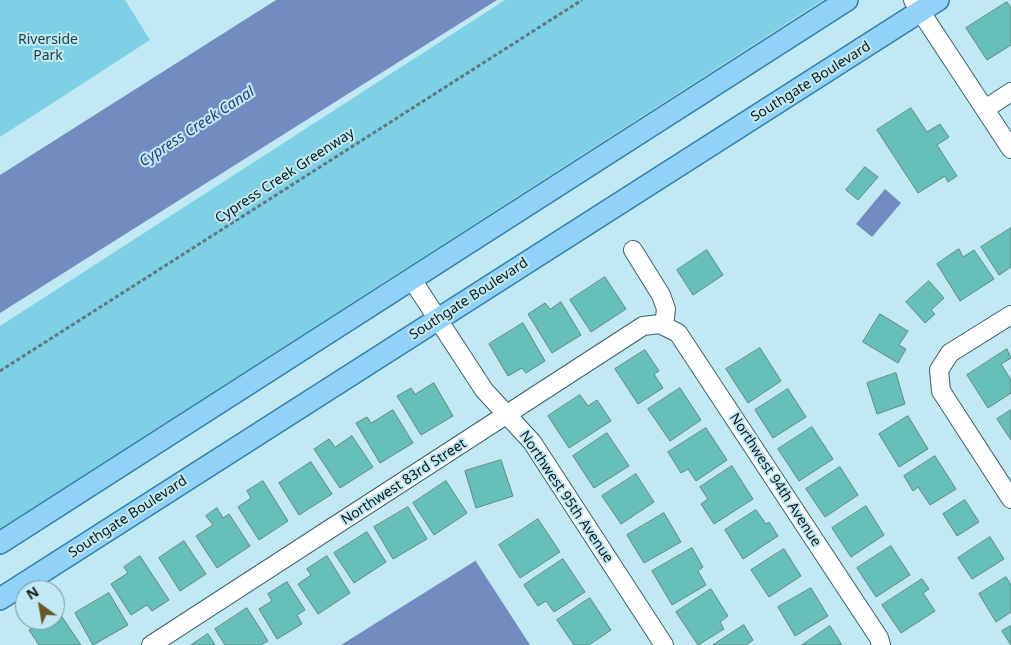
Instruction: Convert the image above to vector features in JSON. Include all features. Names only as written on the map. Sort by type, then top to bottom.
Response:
[{"type":"main road","points":[[0,543],[846,0]]},
{"type":"main road","name":"Southgate Boulevard","points":[[0,599],[437,319],[917,6],[938,0]]},
{"type":"street","points":[[917,6],[1011,149]]},
{"type":"street","points":[[985,109],[1011,92]]},
{"type":"street","points":[[633,250],[661,295],[666,309],[662,325]]},
{"type":"street","name":"Northwest 95th Avenue","points":[[411,278],[484,390],[532,442],[664,645]]},
{"type":"street","points":[[1011,315],[950,353],[939,370],[941,391],[1011,499]]},
{"type":"street","name":"Northwest 83rd Street","points":[[151,645],[643,326],[662,325]]},
{"type":"street","name":"Northwest 94th Avenue","points":[[662,325],[678,333],[879,638],[881,645]]},
{"type":"path","name":"Cypress Creek Greenway","points":[[0,371],[582,0]]},
{"type":"green space","name":"Riverside Park","points":[[0,0],[125,0],[150,40],[0,137]]},
{"type":"green space","points":[[505,0],[823,0],[0,529],[0,326]]},
{"type":"water","name":"Cypress Creek Canal","points":[[276,0],[497,0],[0,313],[0,175]]},
{"type":"water","points":[[885,189],[901,203],[872,237],[856,224]]},
{"type":"water","points":[[475,561],[530,645],[341,645]]},
{"type":"building","points":[[1007,2],[1011,8],[1011,45],[987,60],[966,28]]},
{"type":"building","points":[[911,108],[927,132],[940,124],[949,137],[937,145],[957,176],[948,182],[945,176],[918,193],[877,130]]},
{"type":"building","points":[[865,167],[878,177],[858,200],[846,190]]},
{"type":"building","points":[[1011,228],[1011,267],[999,275],[981,247]]},
{"type":"building","points":[[959,249],[963,257],[974,250],[994,279],[960,301],[937,264]]},
{"type":"building","points":[[707,250],[723,275],[693,295],[677,270]]},
{"type":"building","points":[[605,277],[626,309],[591,332],[570,300]]},
{"type":"building","points":[[929,281],[944,298],[931,310],[935,314],[925,323],[906,302]]},
{"type":"building","points":[[561,302],[581,335],[552,353],[528,314],[545,303],[550,309]]},
{"type":"building","points":[[880,314],[908,331],[899,345],[906,349],[898,363],[863,342]]},
{"type":"building","points":[[523,323],[545,361],[526,373],[522,368],[508,376],[489,344]]},
{"type":"building","points":[[760,348],[781,381],[748,403],[726,369]]},
{"type":"building","points":[[1007,349],[1011,358],[1001,364],[1011,380],[1011,393],[988,408],[967,375]]},
{"type":"building","points":[[645,350],[659,371],[654,374],[663,388],[638,404],[615,369]]},
{"type":"building","points":[[896,373],[905,404],[877,414],[867,383]]},
{"type":"building","points":[[434,383],[453,416],[421,435],[397,396],[411,388],[415,394]]},
{"type":"building","points":[[680,388],[701,420],[670,441],[648,409]]},
{"type":"building","points":[[788,389],[806,417],[773,438],[755,410]]},
{"type":"building","points":[[580,395],[588,406],[597,400],[611,421],[569,448],[548,416]]},
{"type":"building","points":[[393,410],[413,443],[380,463],[356,423],[367,417],[371,423]]},
{"type":"building","points":[[1011,410],[1011,440],[997,419]]},
{"type":"building","points":[[908,416],[928,449],[899,467],[879,434]]},
{"type":"building","points":[[812,427],[833,459],[799,481],[778,449]]},
{"type":"building","points":[[706,428],[727,460],[696,481],[688,469],[681,473],[668,452]]},
{"type":"building","points":[[607,433],[629,466],[594,488],[573,456]]},
{"type":"building","points":[[352,436],[373,467],[340,488],[314,449],[329,439],[335,447]]},
{"type":"building","points":[[935,456],[956,489],[930,505],[918,487],[913,491],[904,476]]},
{"type":"building","points":[[501,460],[513,496],[476,508],[465,471]]},
{"type":"building","points":[[311,462],[332,494],[299,515],[279,483]]},
{"type":"building","points":[[732,466],[753,499],[714,524],[701,504],[708,499],[700,487]]},
{"type":"building","points":[[840,467],[858,495],[825,517],[806,489]]},
{"type":"building","points":[[636,474],[654,502],[621,524],[602,496]]},
{"type":"building","points":[[263,481],[288,521],[259,540],[238,507],[251,498],[247,491]]},
{"type":"building","points":[[446,481],[467,513],[434,535],[413,503]]},
{"type":"building","points":[[965,500],[979,522],[957,536],[943,514]]},
{"type":"building","points":[[866,506],[884,535],[851,557],[832,528]]},
{"type":"building","points":[[408,507],[427,539],[393,559],[374,527]]},
{"type":"building","points":[[217,508],[223,518],[229,514],[250,546],[217,568],[196,536],[213,525],[206,516]]},
{"type":"building","points":[[756,510],[766,524],[769,522],[778,536],[743,559],[725,530]]},
{"type":"building","points":[[664,513],[681,542],[644,563],[627,535]]},
{"type":"building","points":[[538,519],[560,552],[520,578],[499,545]]},
{"type":"building","points":[[367,532],[386,562],[354,583],[334,553]]},
{"type":"building","points":[[990,537],[1004,559],[972,579],[958,558]]},
{"type":"building","points":[[184,541],[206,574],[180,591],[159,558]]},
{"type":"building","points":[[891,546],[910,575],[876,597],[857,568]]},
{"type":"building","points":[[692,548],[703,567],[698,571],[706,585],[672,605],[652,571]]},
{"type":"building","points":[[784,549],[801,576],[769,597],[751,570]]},
{"type":"building","points":[[140,556],[169,600],[152,611],[147,605],[131,615],[111,584],[128,573],[124,567]]},
{"type":"building","points":[[327,556],[350,593],[318,614],[298,584],[311,575],[307,569]]},
{"type":"building","points":[[563,559],[585,592],[554,612],[546,601],[538,606],[524,585]]},
{"type":"building","points":[[1006,577],[1011,585],[1011,612],[996,622],[979,594]]},
{"type":"building","points":[[922,579],[929,589],[923,593],[935,611],[901,633],[882,605]]},
{"type":"building","points":[[287,582],[305,610],[297,615],[302,624],[277,639],[259,609],[272,601],[268,594]]},
{"type":"building","points":[[811,588],[828,616],[795,636],[778,607]]},
{"type":"building","points":[[711,589],[728,616],[720,622],[724,629],[698,645],[676,612]]},
{"type":"building","points":[[109,593],[128,625],[93,645],[75,613]]},
{"type":"building","points":[[590,598],[611,630],[589,645],[574,645],[557,620]]},
{"type":"building","points":[[247,608],[268,641],[261,645],[225,645],[215,629]]},
{"type":"building","points":[[65,621],[81,645],[39,645],[29,630],[65,630]]},
{"type":"building","points":[[744,625],[753,640],[746,645],[713,645]]},
{"type":"building","points":[[830,626],[842,645],[802,645]]},
{"type":"building","points":[[1011,626],[1011,645],[1002,631]]},
{"type":"building","points":[[208,634],[215,645],[191,645]]}]
